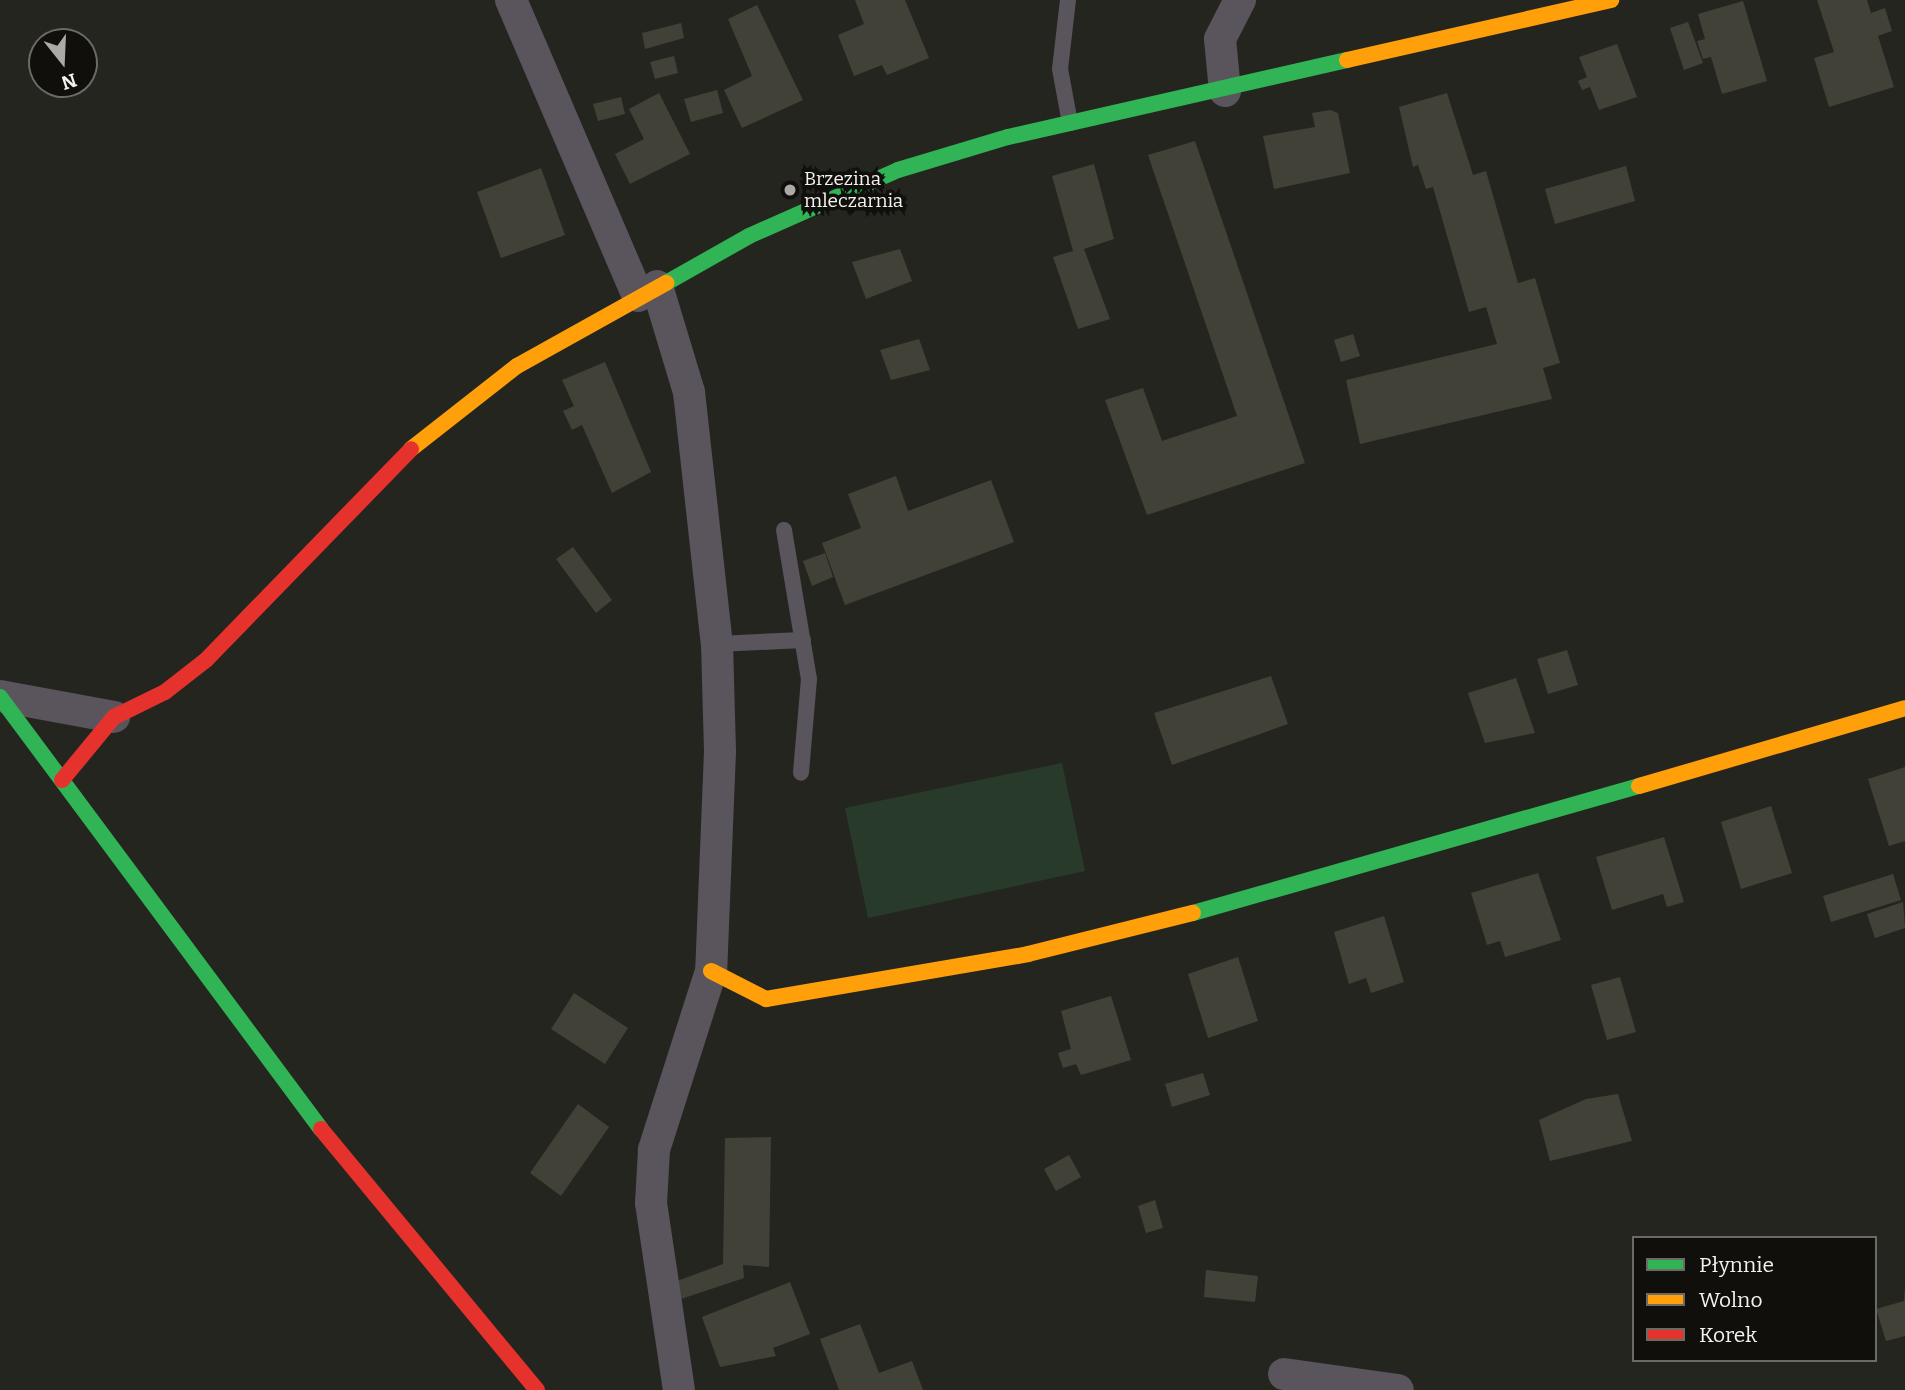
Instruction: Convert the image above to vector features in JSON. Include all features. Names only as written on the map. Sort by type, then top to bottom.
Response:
[{"type":"street","points":[[511,0],[648,291],[690,392],[717,644],[720,751],[711,971],[654,1150],[651,1203],[679,1390]]},
{"type":"street","points":[[1225,91],[1220,40],[1241,0]]},
{"type":"street","points":[[62,780],[114,717],[165,692],[206,660],[430,429],[517,366],[749,236],[898,170],[1070,123],[1225,91],[1611,0]]},
{"type":"street","points":[[0,696],[114,717]]},
{"type":"street","points":[[0,696],[411,1245],[537,1390]]},
{"type":"street","points":[[711,971],[766,999],[1028,954],[1279,891],[1905,708]]},
{"type":"street","points":[[1284,1374],[1398,1390]]},
{"type":"lane","points":[[1068,0],[1060,69],[1070,123]]},
{"type":"lane","points":[[784,530],[810,679],[801,773]]},
{"type":"lane","points":[[717,644],[803,640]]},
{"type":"green space","points":[[1062,763],[1085,871],[868,918],[845,808]]},
{"type":"building","points":[[855,0],[905,0],[929,58],[887,75],[882,65],[854,76],[838,35],[864,24]]},
{"type":"building","points":[[1817,0],[1867,0],[1871,13],[1885,8],[1892,31],[1878,36],[1894,87],[1829,107],[1814,58],[1834,52]]},
{"type":"building","points":[[1743,1],[1767,81],[1722,94],[1711,57],[1703,59],[1697,41],[1705,39],[1698,14]]},
{"type":"building","points":[[757,5],[803,100],[742,128],[724,90],[752,76],[728,19]]},
{"type":"building","points":[[1688,22],[1703,63],[1684,70],[1670,28]]},
{"type":"building","points":[[681,23],[684,38],[645,49],[642,33]]},
{"type":"building","points":[[1617,44],[1637,97],[1599,110],[1590,87],[1582,90],[1578,81],[1587,77],[1579,57]]},
{"type":"building","points":[[674,56],[678,73],[655,79],[650,62]]},
{"type":"building","points":[[717,90],[723,113],[691,122],[684,99]]},
{"type":"building","points":[[659,93],[690,154],[630,184],[615,154],[644,139],[629,109]]},
{"type":"building","points":[[1447,93],[1473,175],[1486,171],[1518,283],[1535,278],[1560,363],[1543,368],[1552,399],[1360,444],[1346,380],[1497,344],[1486,307],[1469,312],[1433,187],[1426,189],[1418,165],[1413,167],[1399,107]]},
{"type":"building","points":[[621,97],[625,114],[598,121],[593,104]]},
{"type":"building","points":[[1330,110],[1338,113],[1350,173],[1274,189],[1263,136],[1315,127],[1312,113]]},
{"type":"building","points":[[1195,141],[1305,463],[1147,515],[1105,400],[1143,388],[1162,441],[1237,416],[1148,155]]},
{"type":"building","points":[[1094,164],[1114,239],[1084,249],[1110,319],[1078,329],[1053,257],[1073,251],[1052,176]]},
{"type":"building","points":[[1626,166],[1635,201],[1555,224],[1545,189]]},
{"type":"building","points":[[541,168],[565,235],[501,258],[477,192]]},
{"type":"building","points":[[900,249],[912,281],[866,299],[852,262]]},
{"type":"building","points":[[1353,334],[1360,356],[1341,362],[1334,340]]},
{"type":"building","points":[[919,339],[930,370],[891,380],[880,350]]},
{"type":"building","points":[[605,362],[651,472],[612,493],[582,425],[572,430],[563,411],[574,406],[562,380]]},
{"type":"building","points":[[896,476],[908,511],[991,480],[1014,542],[845,605],[822,543],[861,528],[848,494]]},
{"type":"building","points":[[573,547],[612,600],[596,613],[556,559]]},
{"type":"building","points":[[825,553],[833,577],[812,586],[803,561]]},
{"type":"building","points":[[1567,650],[1578,685],[1548,694],[1537,659]]},
{"type":"building","points":[[1271,676],[1288,724],[1172,765],[1154,713]]},
{"type":"building","points":[[1516,678],[1535,733],[1485,743],[1468,693]]},
{"type":"building","points":[[1905,767],[1905,841],[1889,846],[1868,779]]},
{"type":"building","points":[[1771,806],[1792,873],[1741,889],[1721,822]]},
{"type":"building","points":[[1664,837],[1684,902],[1667,907],[1663,894],[1612,910],[1596,857]]},
{"type":"building","points":[[1538,873],[1561,940],[1505,957],[1500,941],[1487,945],[1471,893]]},
{"type":"building","points":[[1893,874],[1901,900],[1831,922],[1823,896]]},
{"type":"building","points":[[1903,902],[1905,928],[1875,938],[1867,914]]},
{"type":"building","points":[[1384,916],[1404,982],[1371,993],[1366,978],[1349,984],[1334,932]]},
{"type":"building","points":[[1238,957],[1258,1021],[1208,1038],[1188,974]]},
{"type":"building","points":[[1620,977],[1636,1032],[1607,1040],[1591,985]]},
{"type":"building","points":[[574,993],[628,1028],[605,1064],[551,1029]]},
{"type":"building","points":[[1111,996],[1131,1060],[1081,1075],[1076,1064],[1063,1068],[1058,1053],[1071,1049],[1061,1011]]},
{"type":"building","points":[[1203,1073],[1210,1095],[1172,1107],[1165,1084]]},
{"type":"building","points":[[1618,1094],[1632,1141],[1550,1161],[1539,1120],[1586,1099]]},
{"type":"building","points":[[578,1104],[609,1127],[561,1196],[530,1173]]},
{"type":"building","points":[[771,1137],[769,1267],[743,1265],[744,1278],[675,1301],[669,1284],[723,1264],[725,1138]]},
{"type":"building","points":[[1069,1155],[1081,1177],[1056,1191],[1044,1169]]},
{"type":"building","points":[[1155,1200],[1163,1228],[1146,1233],[1138,1206]]},
{"type":"building","points":[[1206,1270],[1258,1276],[1255,1302],[1204,1297]]},
{"type":"building","points":[[790,1282],[810,1334],[773,1348],[776,1356],[720,1367],[702,1317]]},
{"type":"building","points":[[1905,1287],[1905,1336],[1886,1341],[1877,1309],[1904,1301]]},
{"type":"building","points":[[860,1324],[879,1373],[912,1361],[923,1390],[839,1390],[820,1339]]},
{"type":"traffic: fast","points":[[666,283],[749,236],[898,170],[1008,137],[1347,60]]},
{"type":"traffic: fast","points":[[0,697],[321,1129]]},
{"type":"traffic: fast","points":[[1193,913],[1639,786]]},
{"type":"traffic: slow","points":[[1347,60],[1611,0]]},
{"type":"traffic: slow","points":[[411,449],[517,366],[666,283]]},
{"type":"traffic: slow","points":[[1639,786],[1905,708]]},
{"type":"traffic: slow","points":[[711,971],[766,999],[1028,954],[1193,913]]},
{"type":"traffic: jam","points":[[62,780],[114,717],[165,692],[206,660],[411,449]]},
{"type":"traffic: jam","points":[[321,1129],[537,1390]]},
{"type":"place","name":"Brzezina mleczarnia","points":[[790,190]]}]
